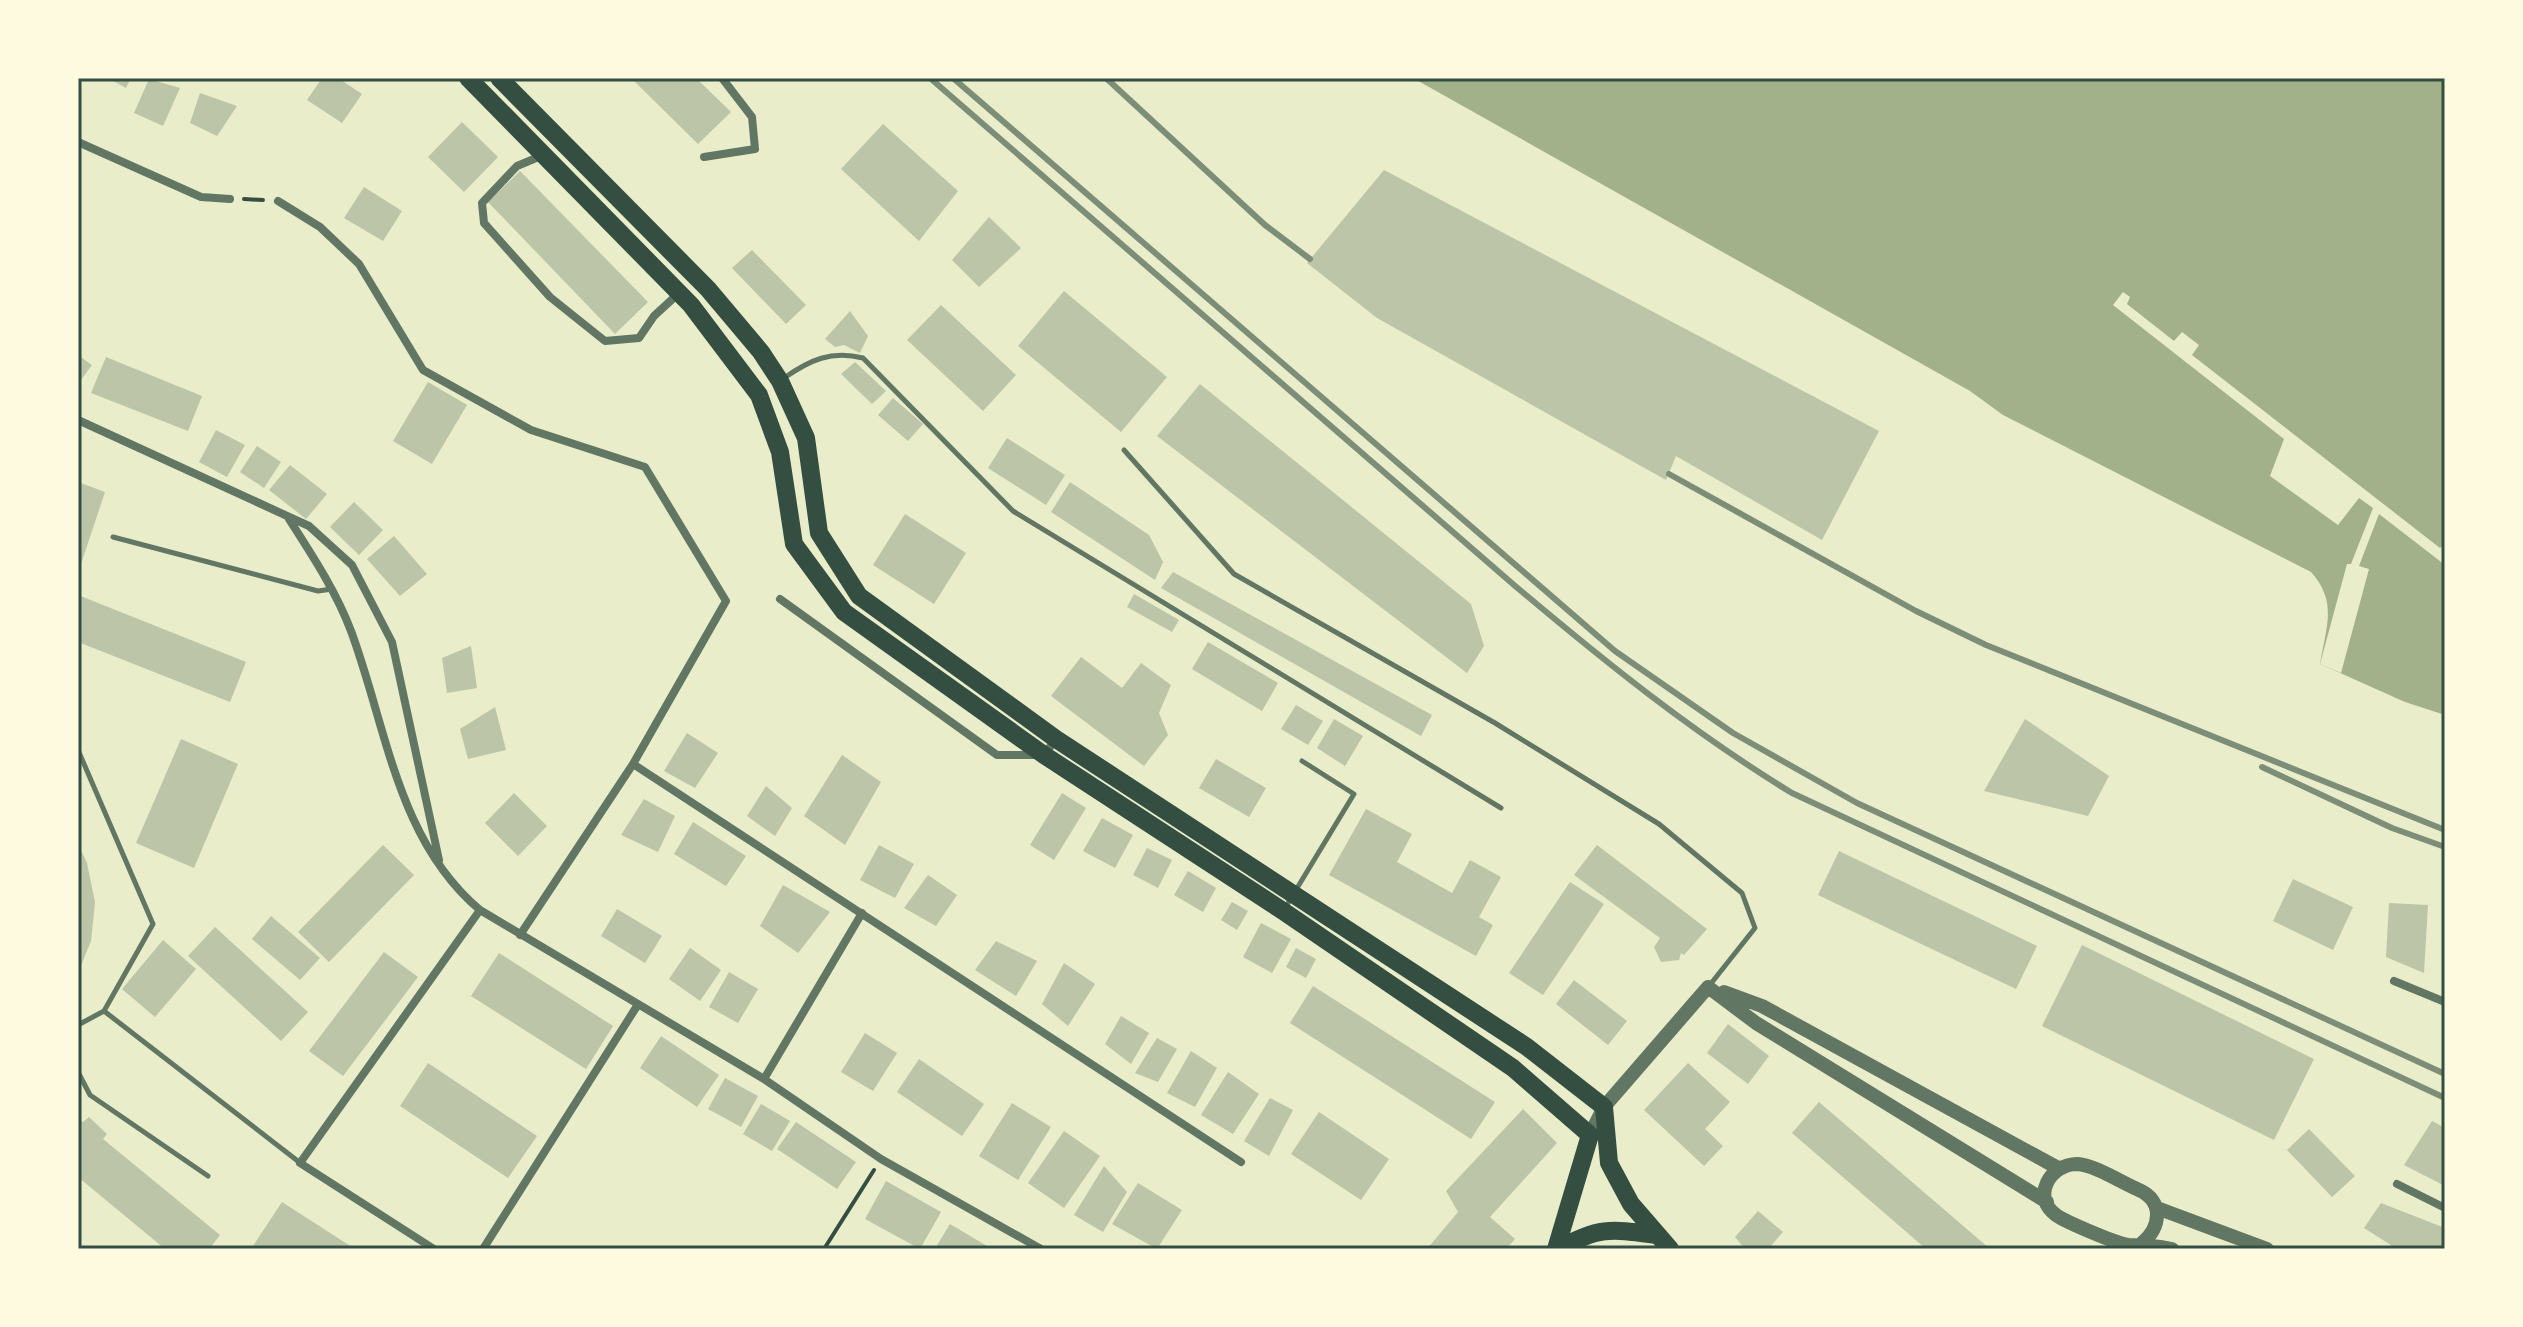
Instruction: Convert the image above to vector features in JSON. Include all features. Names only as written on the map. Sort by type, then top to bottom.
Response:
[{"type":"main road","points":[[468,78],[541,156],[679,293],[759,395],[780,452],[794,544],[844,612],[1044,755],[1283,911],[1513,1068],[1590,1135],[1558,1249]]},
{"type":"main road","points":[[499,78],[708,289],[780,381],[806,438],[819,533],[859,596],[1056,739],[1295,892],[1527,1047],[1604,1107],[1609,1163],[1631,1204],[1670,1249]]},
{"type":"main road","points":[[1558,1249],[1589,1232],[1617,1230],[1657,1235]]},
{"type":"street","points":[[704,157],[755,149],[752,117],[722,78]]},
{"type":"street","points":[[78,142],[201,197],[230,199]]},
{"type":"street","points":[[541,156],[517,166],[482,203],[484,223],[550,297],[605,341],[639,338],[654,316],[679,293]]},
{"type":"street","points":[[278,201],[320,227],[359,264],[423,370],[531,430],[645,467],[726,601],[633,764],[520,935]]},
{"type":"street","points":[[78,420],[309,526],[352,565],[383,619],[392,642],[412,751],[440,870]]},
{"type":"street","points":[[289,519],[332,589],[351,631],[406,809],[440,870],[480,910],[764,1079],[881,1159],[1041,1249]]},
{"type":"street","points":[[780,599],[997,755],[1044,755],[1056,739]]},
{"type":"street","points":[[633,764],[1241,1162]]},
{"type":"street","points":[[432,1249],[300,1163],[480,910]]},
{"type":"street","points":[[764,1079],[862,913]]},
{"type":"street","points":[[2394,981],[2445,1002]]},
{"type":"street","points":[[1590,1135],[1604,1107],[1708,987]]},
{"type":"street","points":[[1708,987],[1762,1006],[2058,1168],[2078,1164],[2148,1194],[2157,1208],[2157,1221],[2152,1235],[2142,1243]]},
{"type":"street","points":[[1708,987],[1756,1023],[2047,1202]]},
{"type":"street","points":[[483,1249],[637,1006]]},
{"type":"street","points":[[2058,1168],[2045,1188],[2047,1202],[2054,1214],[2128,1245],[2142,1243],[2172,1249]]},
{"type":"street","points":[[2397,1184],[2445,1208]]},
{"type":"street","points":[[2157,1208],[2267,1249]]},
{"type":"lane","points":[[780,381],[813,358],[846,353],[863,358],[1013,511],[1501,808]]},
{"type":"lane","points":[[1124,450],[1234,574],[1495,723],[1659,824],[1742,893],[1755,928],[1708,987]]},
{"type":"lane","points":[[113,537],[318,591],[332,589]]},
{"type":"lane","points":[[78,750],[153,924],[104,1011],[78,1025]]},
{"type":"lane","points":[[1283,911],[1354,794],[1302,761]]},
{"type":"lane","points":[[104,1011],[300,1163]]},
{"type":"lane","points":[[78,1072],[90,1095],[208,1176]]},
{"type":"path","points":[[230,199],[278,201]]},
{"type":"path","points":[[824,1249],[881,1159]]},
{"type":"shaded area","points":[[1413,78],[2445,78],[2445,715],[2405,702],[2320,664],[2328,615],[2325,594],[2311,572],[2003,415],[1970,391]]},
{"type":"pier","points":[[2123,292],[2130,297],[2127,304],[2174,341],[2182,332],[2199,345],[2192,355],[2440,548],[2445,544],[2445,565],[2379,514],[2359,566],[2369,569],[2341,673],[2320,664],[2347,564],[2351,564],[2373,508],[2359,498],[2338,525],[2270,476],[2284,439],[2113,305]]},
{"type":"building","points":[[108,78],[131,78],[126,88]]},
{"type":"building","points":[[322,78],[338,78],[362,94],[342,123],[307,100]]},
{"type":"building","points":[[631,78],[696,78],[731,112],[698,144]]},
{"type":"building","points":[[149,79],[180,88],[163,126],[134,113]]},
{"type":"building","points":[[200,93],[237,106],[217,136],[190,123]]},
{"type":"building","points":[[462,122],[498,157],[464,192],[428,157]]},
{"type":"building","points":[[883,124],[958,191],[919,241],[841,169]]},
{"type":"building","points":[[1384,170],[1879,431],[1822,540],[1676,456],[1666,480],[1377,318],[1307,263]]},
{"type":"building","points":[[520,171],[648,302],[615,334],[488,202]]},
{"type":"building","points":[[364,187],[402,211],[383,241],[344,218]]},
{"type":"building","points":[[989,217],[1021,248],[979,287],[952,260]]},
{"type":"building","points":[[752,250],[806,305],[786,324],[732,268]]},
{"type":"building","points":[[1064,291],[1167,377],[1121,432],[1018,346]]},
{"type":"building","points":[[941,305],[1016,375],[983,411],[907,340]]},
{"type":"building","points":[[850,311],[868,336],[860,353],[844,345],[835,347],[825,339]]},
{"type":"building","points":[[78,355],[92,365],[78,384]]},
{"type":"building","points":[[106,357],[202,396],[188,431],[91,393]]},
{"type":"building","points":[[855,362],[886,391],[872,404],[841,374]]},
{"type":"building","points":[[428,382],[467,405],[432,464],[393,441]]},
{"type":"building","points":[[1200,384],[1471,604],[1484,646],[1467,673],[1157,436]]},
{"type":"building","points":[[893,398],[923,424],[908,441],[878,415]]},
{"type":"building","points":[[216,430],[245,445],[227,477],[199,462]]},
{"type":"building","points":[[1007,438],[1065,475],[1046,505],[988,468]]},
{"type":"building","points":[[257,446],[281,462],[264,488],[240,472]]},
{"type":"building","points":[[290,465],[327,494],[306,519],[269,490]]},
{"type":"building","points":[[78,482],[105,492],[81,564],[78,563]]},
{"type":"building","points":[[1070,482],[1149,535],[1163,562],[1155,580],[1051,512]]},
{"type":"building","points":[[354,502],[383,530],[359,555],[330,527]]},
{"type":"building","points":[[905,514],[966,553],[934,604],[873,565]]},
{"type":"building","points":[[394,536],[427,574],[400,596],[367,559]]},
{"type":"building","points":[[1173,572],[1432,715],[1421,736],[1161,588]]},
{"type":"building","points":[[1134,594],[1179,620],[1172,632],[1127,607]]},
{"type":"building","points":[[78,595],[246,662],[230,702],[78,642]]},
{"type":"building","points":[[1208,642],[1278,683],[1262,711],[1192,669]]},
{"type":"building","points":[[471,646],[477,688],[447,693],[442,658]]},
{"type":"building","points":[[1081,657],[1122,688],[1141,663],[1171,685],[1159,713],[1168,735],[1144,766],[1051,696]]},
{"type":"building","points":[[1296,705],[1323,721],[1308,745],[1281,729]]},
{"type":"building","points":[[495,707],[506,750],[468,759],[460,729]]},
{"type":"building","points":[[1334,719],[1363,736],[1345,766],[1317,748]]},
{"type":"building","points":[[2025,719],[2109,776],[2088,816],[1984,791]]},
{"type":"building","points":[[687,733],[718,753],[695,788],[664,771]]},
{"type":"building","points":[[181,739],[238,764],[194,868],[136,843]]},
{"type":"building","points":[[842,755],[881,782],[845,845],[804,816]]},
{"type":"building","points":[[1216,759],[1266,788],[1249,817],[1199,788]]},
{"type":"building","points":[[766,786],[792,808],[775,836],[747,816]]},
{"type":"building","points":[[514,793],[547,826],[518,856],[485,823]]},
{"type":"building","points":[[1062,793],[1086,808],[1054,860],[1030,845]]},
{"type":"building","points":[[644,799],[675,816],[658,852],[621,835]]},
{"type":"building","points":[[1366,809],[1412,834],[1397,862],[1452,893],[1470,860],[1501,877],[1479,917],[1493,925],[1476,956],[1329,875]]},
{"type":"building","points":[[1102,818],[1133,835],[1115,868],[1083,851]]},
{"type":"building","points":[[693,822],[746,856],[726,886],[674,854]]},
{"type":"building","points":[[78,844],[87,863],[95,902],[91,941],[78,973]]},
{"type":"building","points":[[383,845],[414,875],[329,962],[298,932]]},
{"type":"building","points":[[879,845],[914,864],[895,898],[860,880]]},
{"type":"building","points":[[1597,845],[1707,929],[1684,955],[1681,953],[1679,960],[1661,962],[1654,947],[1660,938],[1574,875]]},
{"type":"building","points":[[1147,848],[1172,860],[1158,888],[1133,875]]},
{"type":"building","points":[[1839,851],[2037,946],[2016,989],[1818,895]]},
{"type":"building","points":[[1188,871],[1216,888],[1203,912],[1174,895]]},
{"type":"building","points":[[928,875],[957,895],[936,926],[904,908]]},
{"type":"building","points":[[2293,879],[2353,907],[2333,950],[2273,921]]},
{"type":"building","points":[[1570,882],[1604,904],[1543,995],[1509,973]]},
{"type":"building","points":[[783,885],[830,912],[798,953],[760,926]]},
{"type":"building","points":[[1232,902],[1248,911],[1237,930],[1221,920]]},
{"type":"building","points":[[2389,903],[2428,905],[2424,973],[2386,957]]},
{"type":"building","points":[[617,909],[662,936],[645,963],[601,936]]},
{"type":"building","points":[[271,916],[320,958],[300,980],[252,939]]},
{"type":"building","points":[[1261,923],[1291,939],[1272,973],[1243,957]]},
{"type":"building","points":[[215,927],[308,1012],[281,1041],[188,956]]},
{"type":"building","points":[[163,940],[196,969],[155,1017],[122,989]]},
{"type":"building","points":[[996,941],[1037,961],[1016,996],[975,970]]},
{"type":"building","points":[[2082,945],[2314,1059],[2274,1140],[2042,1026]]},
{"type":"building","points":[[690,948],[721,970],[700,1001],[669,979]]},
{"type":"building","points":[[1296,948],[1316,959],[1306,978],[1286,967]]},
{"type":"building","points":[[384,952],[418,977],[343,1076],[309,1051]]},
{"type":"building","points":[[499,953],[613,1026],[586,1069],[471,996]]},
{"type":"building","points":[[1064,963],[1095,984],[1068,1026],[1042,1004]]},
{"type":"building","points":[[729,972],[758,989],[738,1023],[709,1007]]},
{"type":"building","points":[[1574,980],[1627,1021],[1608,1045],[1556,1004]]},
{"type":"building","points":[[1313,986],[1495,1102],[1471,1139],[1290,1023]]},
{"type":"building","points":[[1121,1016],[1149,1033],[1131,1064],[1105,1044]]},
{"type":"building","points":[[1728,1024],[1769,1056],[1748,1084],[1707,1053]]},
{"type":"building","points":[[865,1033],[897,1053],[873,1091],[841,1072]]},
{"type":"building","points":[[661,1036],[719,1075],[697,1107],[640,1068]]},
{"type":"building","points":[[1157,1038],[1177,1049],[1158,1082],[1135,1073]]},
{"type":"building","points":[[1191,1051],[1217,1068],[1195,1107],[1167,1093]]},
{"type":"building","points":[[919,1059],[984,1104],[962,1136],[897,1092]]},
{"type":"building","points":[[428,1063],[537,1136],[508,1178],[400,1106]]},
{"type":"building","points":[[1688,1063],[1730,1102],[1705,1129],[1723,1146],[1704,1166],[1644,1110]]},
{"type":"building","points":[[1228,1072],[1259,1094],[1233,1134],[1201,1115]]},
{"type":"building","points":[[725,1078],[758,1096],[741,1127],[708,1109]]},
{"type":"building","points":[[1270,1098],[1293,1110],[1269,1156],[1244,1141]]},
{"type":"building","points":[[1819,1102],[1990,1249],[1926,1249],[1792,1133]]},
{"type":"building","points":[[1012,1103],[1051,1127],[1018,1180],[979,1156]]},
{"type":"building","points":[[761,1104],[790,1121],[772,1151],[743,1134]]},
{"type":"building","points":[[1523,1109],[1557,1143],[1490,1217],[1515,1239],[1506,1249],[1427,1249],[1458,1212],[1446,1191]]},
{"type":"building","points":[[1319,1112],[1389,1159],[1361,1200],[1291,1154]]},
{"type":"building","points":[[89,1117],[107,1134],[103,1139],[220,1235],[209,1249],[165,1249],[78,1177],[78,1118],[83,1122]]},
{"type":"building","points":[[2432,1121],[2445,1128],[2445,1186],[2404,1165]]},
{"type":"building","points":[[796,1122],[856,1162],[837,1189],[777,1149]]},
{"type":"building","points":[[2309,1129],[2355,1176],[2332,1197],[2287,1150]]},
{"type":"building","points":[[1064,1131],[1100,1156],[1064,1208],[1028,1183]]},
{"type":"building","points":[[1104,1166],[1127,1192],[1103,1232],[1074,1215]]},
{"type":"building","points":[[886,1181],[941,1212],[920,1249],[865,1219]]},
{"type":"building","points":[[1138,1183],[1182,1210],[1157,1249],[1112,1224]]},
{"type":"building","points":[[282,1202],[355,1249],[251,1249]]},
{"type":"building","points":[[2381,1203],[2445,1228],[2445,1249],[2397,1249],[2364,1228]]},
{"type":"building","points":[[1758,1211],[1783,1232],[1768,1249],[1745,1249],[1735,1237]]},
{"type":"building","points":[[950,1224],[992,1249],[936,1247]]},
{"type":"railway","points":[[930,78],[1514,585],[1615,668],[1755,770],[1792,793],[2445,1098]]},
{"type":"railway","points":[[953,78],[1615,651],[1733,733],[1857,803],[2445,1074]]},
{"type":"railway","points":[[1106,78],[1265,225],[1310,259]]},
{"type":"railway","points":[[1669,474],[1916,611],[1986,645],[2445,830]]},
{"type":"railway","points":[[2262,767],[2392,828],[2445,847]]}]
